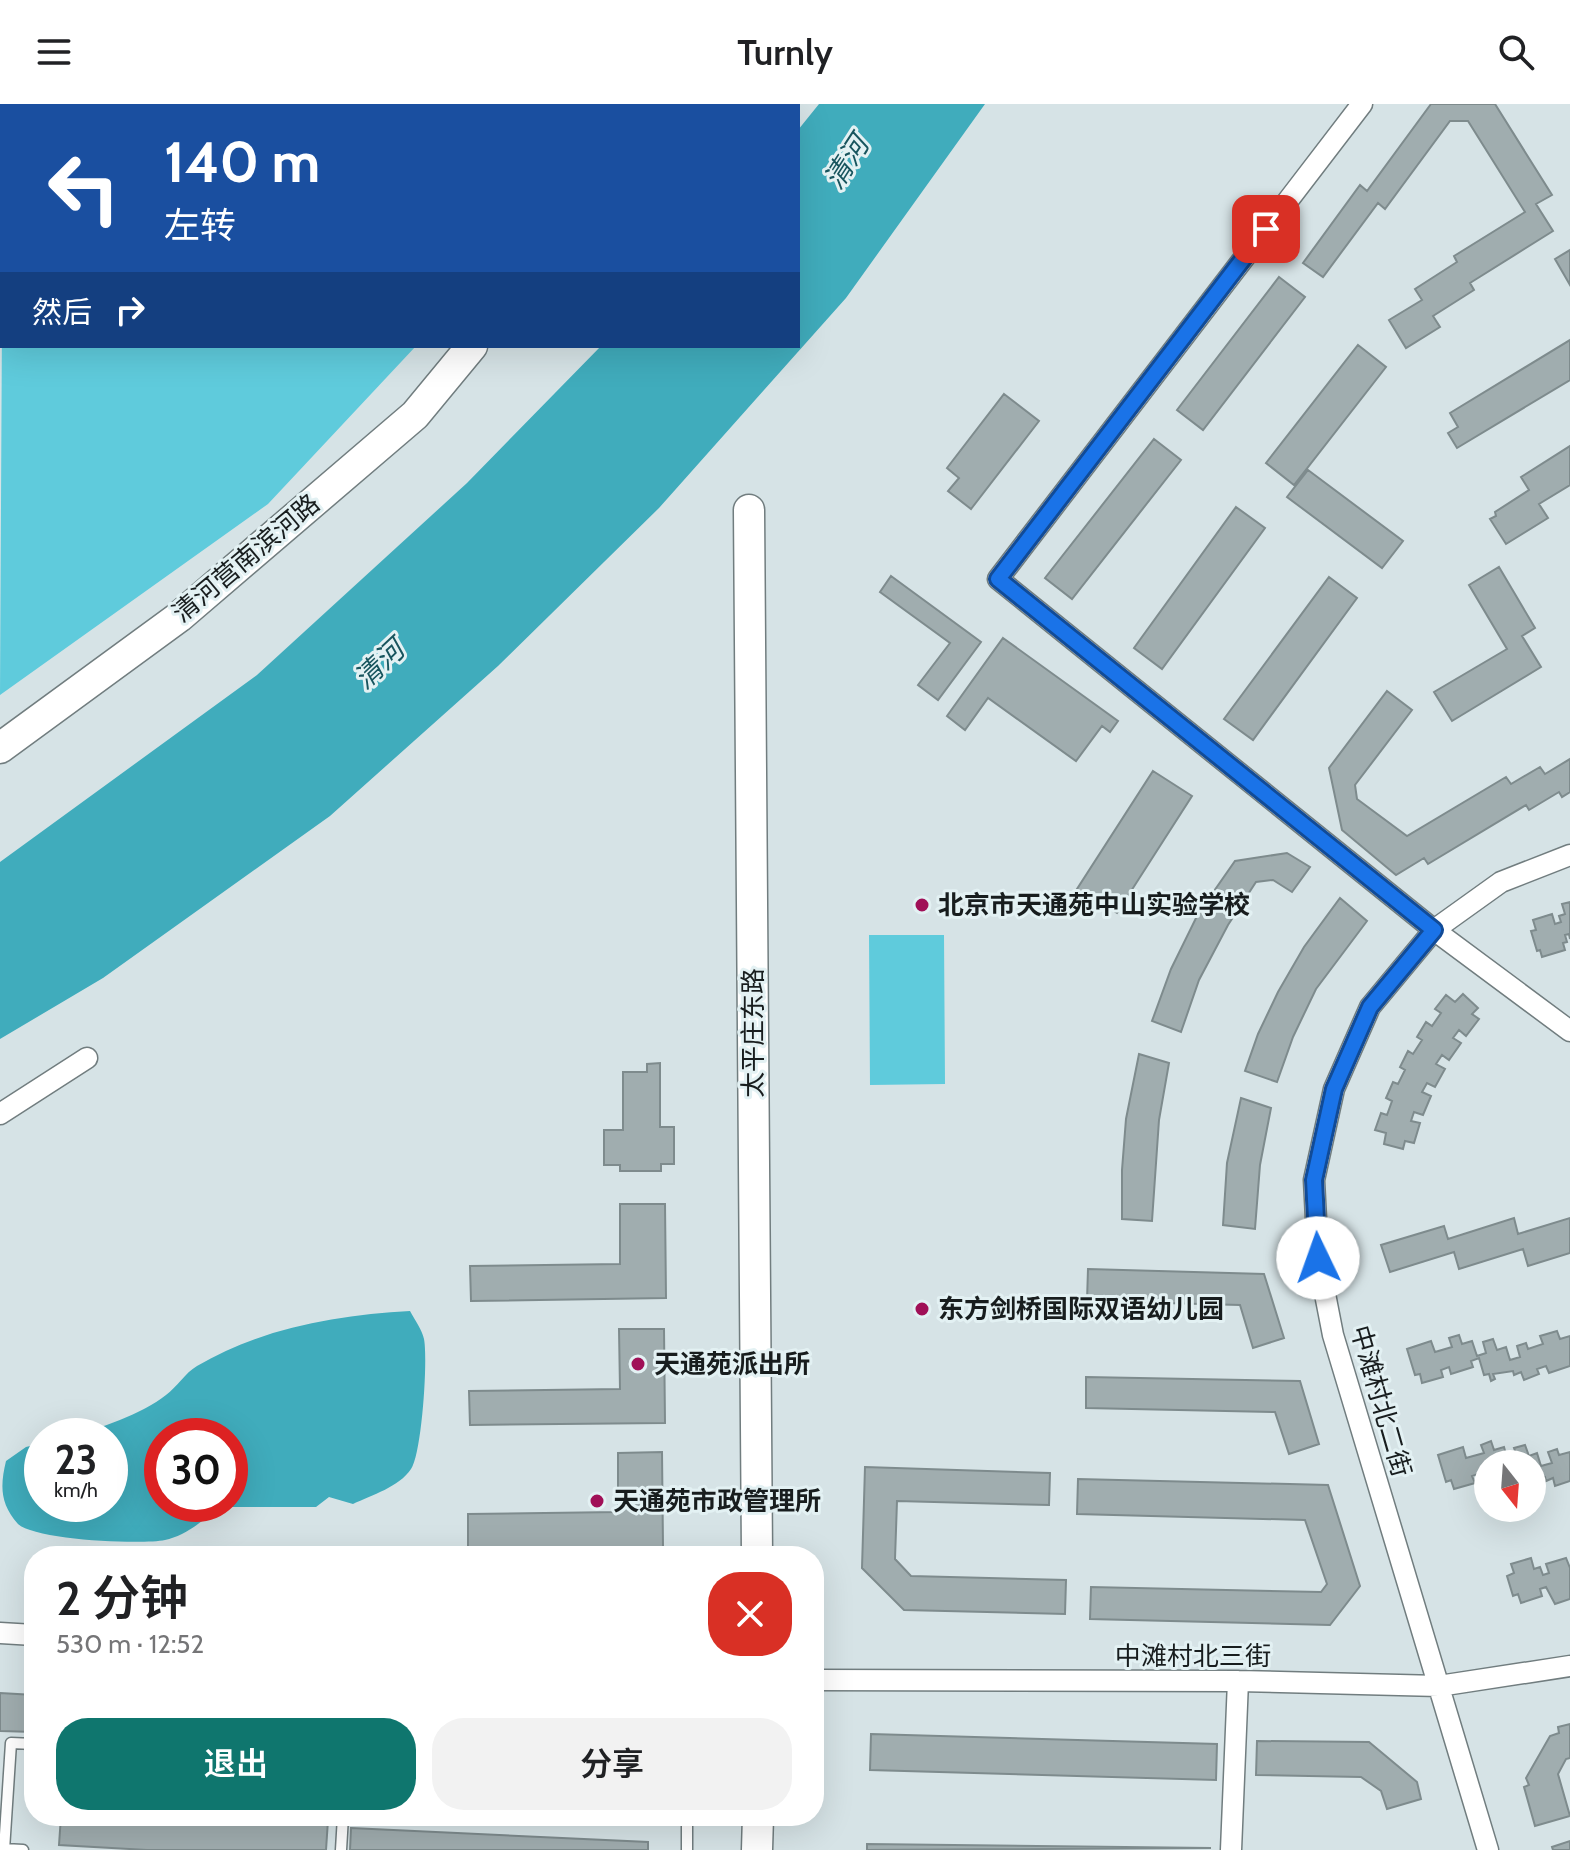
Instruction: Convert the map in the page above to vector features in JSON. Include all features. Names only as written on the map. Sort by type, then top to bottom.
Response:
[{"type":"street","points":[[1362,104],[998,579],[1434,930],[1570,1031]]},
{"type":"street","name":"清河营南滨河路","points":[[0,748],[191,607],[415,415],[470,348]]},
{"type":"street","name":"太平庄东路","points":[[749,510],[757,1546]]},
{"type":"street","name":"中滩村北二街","points":[[1488,1850],[1333,1335],[1318,1258],[1314,1180],[1334,1089],[1370,1007],[1434,930],[1501,882],[1570,855]]},
{"type":"street","points":[[0,1114],[87,1058]]},
{"type":"street","points":[[0,1633],[24,1634]]},
{"type":"street","name":"中滩村北三街","points":[[824,1680],[1238,1681],[1439,1686],[1570,1666]]},
{"type":"street","points":[[1231,1850],[1238,1681]]},
{"type":"street","points":[[757,1850],[758,1826]]},
{"type":"lane","points":[[23,1850],[4,1849],[5,1766],[11,1743],[24,1744]]},
{"type":"lane","points":[[341,1850],[342,1826]]},
{"type":"lane","points":[[687,1826],[687,1850]]},
{"type":"shaded area","points":[[2,348],[414,348],[268,504],[0,695]]},
{"type":"shaded area","points":[[869,935],[944,935],[945,1084],[870,1085]]},
{"type":"water","name":"清河","points":[[819,104],[985,104],[846,298],[659,508],[498,666],[330,816],[103,978],[0,1039],[0,862],[257,675],[467,483],[599,348],[800,348],[800,128]]},
{"type":"water","points":[[410,1311],[423,1336],[425,1385],[415,1460],[400,1481],[385,1490],[353,1504],[329,1497],[316,1507],[248,1507],[248,1418],[144,1418],[144,1522],[200,1523],[165,1540],[112,1541],[45,1534],[18,1524],[12,1517],[2,1487],[6,1461],[24,1448],[24,1522],[128,1522],[128,1418],[124,1418],[156,1402],[197,1366],[222,1353],[274,1333],[355,1316]]},
{"type":"building","points":[[1431,104],[1495,104],[1552,195],[1536,204],[1553,231],[1470,283],[1474,290],[1433,316],[1440,327],[1406,348],[1389,320],[1422,300],[1415,289],[1457,262],[1454,256],[1525,212],[1468,121],[1450,121],[1385,209],[1378,203],[1323,277],[1303,263],[1360,185],[1367,191]]},
{"type":"building","points":[[1570,250],[1570,285],[1555,259]]},
{"type":"building","points":[[1279,277],[1305,297],[1203,430],[1177,410]]},
{"type":"building","points":[[1570,340],[1570,380],[1457,448],[1448,433],[1458,427],[1450,413]]},
{"type":"building","points":[[1358,345],[1386,367],[1294,485],[1266,463]]},
{"type":"building","points":[[1004,394],[1039,421],[971,509],[948,491],[959,478],[947,468]]},
{"type":"building","points":[[1154,439],[1181,460],[1072,599],[1045,578]]},
{"type":"building","points":[[1570,446],[1570,485],[1539,504],[1548,518],[1506,544],[1490,519],[1496,516],[1495,512],[1529,490],[1521,477]]},
{"type":"building","points":[[1308,470],[1403,541],[1382,568],[1287,497]]},
{"type":"building","points":[[1236,507],[1265,528],[1162,669],[1134,648]]},
{"type":"building","points":[[1499,567],[1535,628],[1522,636],[1541,667],[1452,721],[1434,692],[1507,649],[1469,585]]},
{"type":"building","points":[[891,576],[981,642],[938,700],[918,685],[950,643],[880,592]]},
{"type":"building","points":[[1329,577],[1357,598],[1253,740],[1224,719]]},
{"type":"building","points":[[1003,638],[1118,721],[1110,732],[1102,726],[1076,761],[988,698],[965,730],[947,716]]},
{"type":"building","points":[[1387,691],[1412,710],[1355,785],[1357,799],[1407,836],[1506,777],[1511,784],[1540,767],[1545,774],[1570,759],[1570,792],[1562,797],[1559,792],[1529,810],[1526,805],[1428,864],[1424,858],[1396,875],[1342,830],[1329,768]]},
{"type":"building","points":[[1153,771],[1192,796],[1117,913],[1077,889]]},
{"type":"building","points":[[1287,853],[1310,867],[1292,892],[1273,880],[1256,882],[1228,925],[1199,980],[1181,1032],[1152,1021],[1171,969],[1198,914],[1235,861]]},
{"type":"building","points":[[1340,898],[1367,921],[1316,989],[1293,1037],[1277,1082],[1245,1071],[1278,992],[1304,947]]},
{"type":"building","points":[[1570,902],[1570,939],[1569,934],[1565,935],[1565,950],[1542,957],[1531,931],[1536,930],[1533,920],[1552,914],[1555,924],[1561,922],[1559,916],[1565,914],[1562,904]]},
{"type":"building","points":[[1463,994],[1478,1008],[1472,1014],[1479,1019],[1466,1036],[1459,1030],[1453,1038],[1461,1043],[1449,1060],[1442,1055],[1436,1064],[1445,1069],[1435,1087],[1427,1083],[1422,1092],[1431,1096],[1423,1115],[1414,1112],[1411,1121],[1420,1123],[1414,1143],[1405,1141],[1403,1149],[1384,1144],[1386,1133],[1375,1130],[1381,1113],[1387,1115],[1392,1101],[1386,1098],[1393,1082],[1398,1084],[1405,1070],[1400,1067],[1408,1051],[1413,1054],[1422,1040],[1417,1037],[1426,1022],[1432,1026],[1441,1013],[1435,1009],[1446,995],[1455,1002]]},
{"type":"building","points":[[1139,1054],[1169,1063],[1159,1120],[1152,1221],[1122,1219],[1126,1119]]},
{"type":"building","points":[[660,1063],[660,1127],[674,1127],[674,1164],[661,1164],[661,1171],[620,1171],[620,1165],[604,1165],[604,1130],[623,1130],[623,1072],[647,1072],[647,1064]]},
{"type":"building","points":[[1241,1098],[1271,1108],[1260,1165],[1255,1229],[1223,1225],[1227,1163]]},
{"type":"building","points":[[620,1204],[665,1204],[666,1298],[471,1301],[470,1266],[620,1264]]},
{"type":"building","points":[[1514,1218],[1518,1234],[1570,1218],[1570,1253],[1528,1266],[1523,1249],[1459,1269],[1454,1252],[1390,1272],[1381,1245],[1444,1226],[1448,1239]]},
{"type":"building","points":[[1088,1269],[1264,1274],[1284,1338],[1253,1348],[1240,1305],[1087,1301]]},
{"type":"building","points":[[619,1329],[664,1329],[665,1423],[470,1425],[469,1391],[620,1389]]},
{"type":"building","points":[[1557,1331],[1560,1339],[1570,1336],[1570,1366],[1549,1373],[1546,1366],[1537,1369],[1539,1374],[1524,1380],[1521,1372],[1514,1375],[1513,1371],[1493,1374],[1495,1379],[1491,1381],[1489,1374],[1484,1375],[1479,1358],[1471,1361],[1473,1367],[1451,1374],[1449,1367],[1441,1370],[1443,1377],[1422,1383],[1420,1374],[1415,1375],[1407,1349],[1431,1341],[1435,1352],[1452,1347],[1449,1338],[1459,1335],[1462,1344],[1472,1341],[1477,1356],[1486,1353],[1483,1342],[1493,1339],[1497,1350],[1506,1347],[1510,1360],[1520,1357],[1517,1346],[1526,1343],[1528,1349],[1543,1344],[1540,1336]]},
{"type":"building","points":[[1086,1377],[1300,1381],[1319,1444],[1289,1454],[1275,1412],[1086,1408]]},
{"type":"building","points":[[1491,1441],[1494,1450],[1483,1450],[1481,1445]]},
{"type":"building","points":[[1525,1445],[1527,1450],[1515,1450],[1514,1448]]},
{"type":"building","points":[[1463,1447],[1466,1458],[1474,1456],[1474,1483],[1454,1489],[1451,1480],[1446,1482],[1438,1455]]},
{"type":"building","points":[[1557,1449],[1559,1455],[1570,1452],[1570,1481],[1555,1486],[1553,1478],[1546,1481],[1546,1465],[1552,1463],[1548,1452]]},
{"type":"building","points":[[662,1452],[663,1546],[468,1546],[468,1514],[618,1512],[618,1453]]},
{"type":"building","points":[[865,1467],[1050,1473],[1049,1505],[897,1501],[895,1559],[911,1576],[1066,1580],[1065,1614],[904,1610],[862,1568]]},
{"type":"building","points":[[1078,1479],[1328,1485],[1360,1586],[1330,1625],[1090,1619],[1091,1587],[1321,1592],[1327,1584],[1305,1520],[1077,1514]]},
{"type":"building","points":[[1531,1558],[1534,1569],[1540,1567],[1543,1575],[1549,1573],[1546,1564],[1566,1558],[1570,1568],[1570,1599],[1555,1604],[1546,1587],[1540,1589],[1542,1596],[1521,1603],[1518,1594],[1513,1596],[1507,1576],[1514,1573],[1511,1564]]},
{"type":"building","points":[[0,1693],[24,1694],[24,1732],[0,1731]]},
{"type":"building","points":[[1570,1724],[1570,1758],[1566,1759],[1558,1774],[1570,1816],[1535,1826],[1524,1787],[1529,1785],[1526,1778],[1550,1736],[1559,1733],[1558,1727]]},
{"type":"building","points":[[871,1734],[1217,1744],[1216,1780],[870,1770]]},
{"type":"building","points":[[1257,1741],[1369,1742],[1417,1782],[1421,1799],[1387,1809],[1381,1791],[1361,1777],[1256,1775]]},
{"type":"building","points":[[60,1826],[328,1826],[326,1850],[147,1850],[59,1845]]},
{"type":"building","points":[[351,1828],[648,1842],[648,1850],[350,1850]]},
{"type":"building","points":[[1570,1841],[1570,1850],[1553,1850],[1552,1847]]},
{"type":"building","points":[[867,1844],[1211,1848],[867,1850]]},
{"type":"place","name":"北京市天通苑中山实验学校","points":[[922,905]]},
{"type":"place","name":"东方剑桥国际双语幼儿园","points":[[922,1309]]},
{"type":"place","name":"天通苑派出所","points":[[638,1364]]},
{"type":"place","name":"天通苑市政管理所","points":[[597,1501]]},
{"type":"route","points":[[1266,229],[998,579],[1434,930],[1370,1007],[1334,1089],[1314,1180],[1318,1258]]}]
